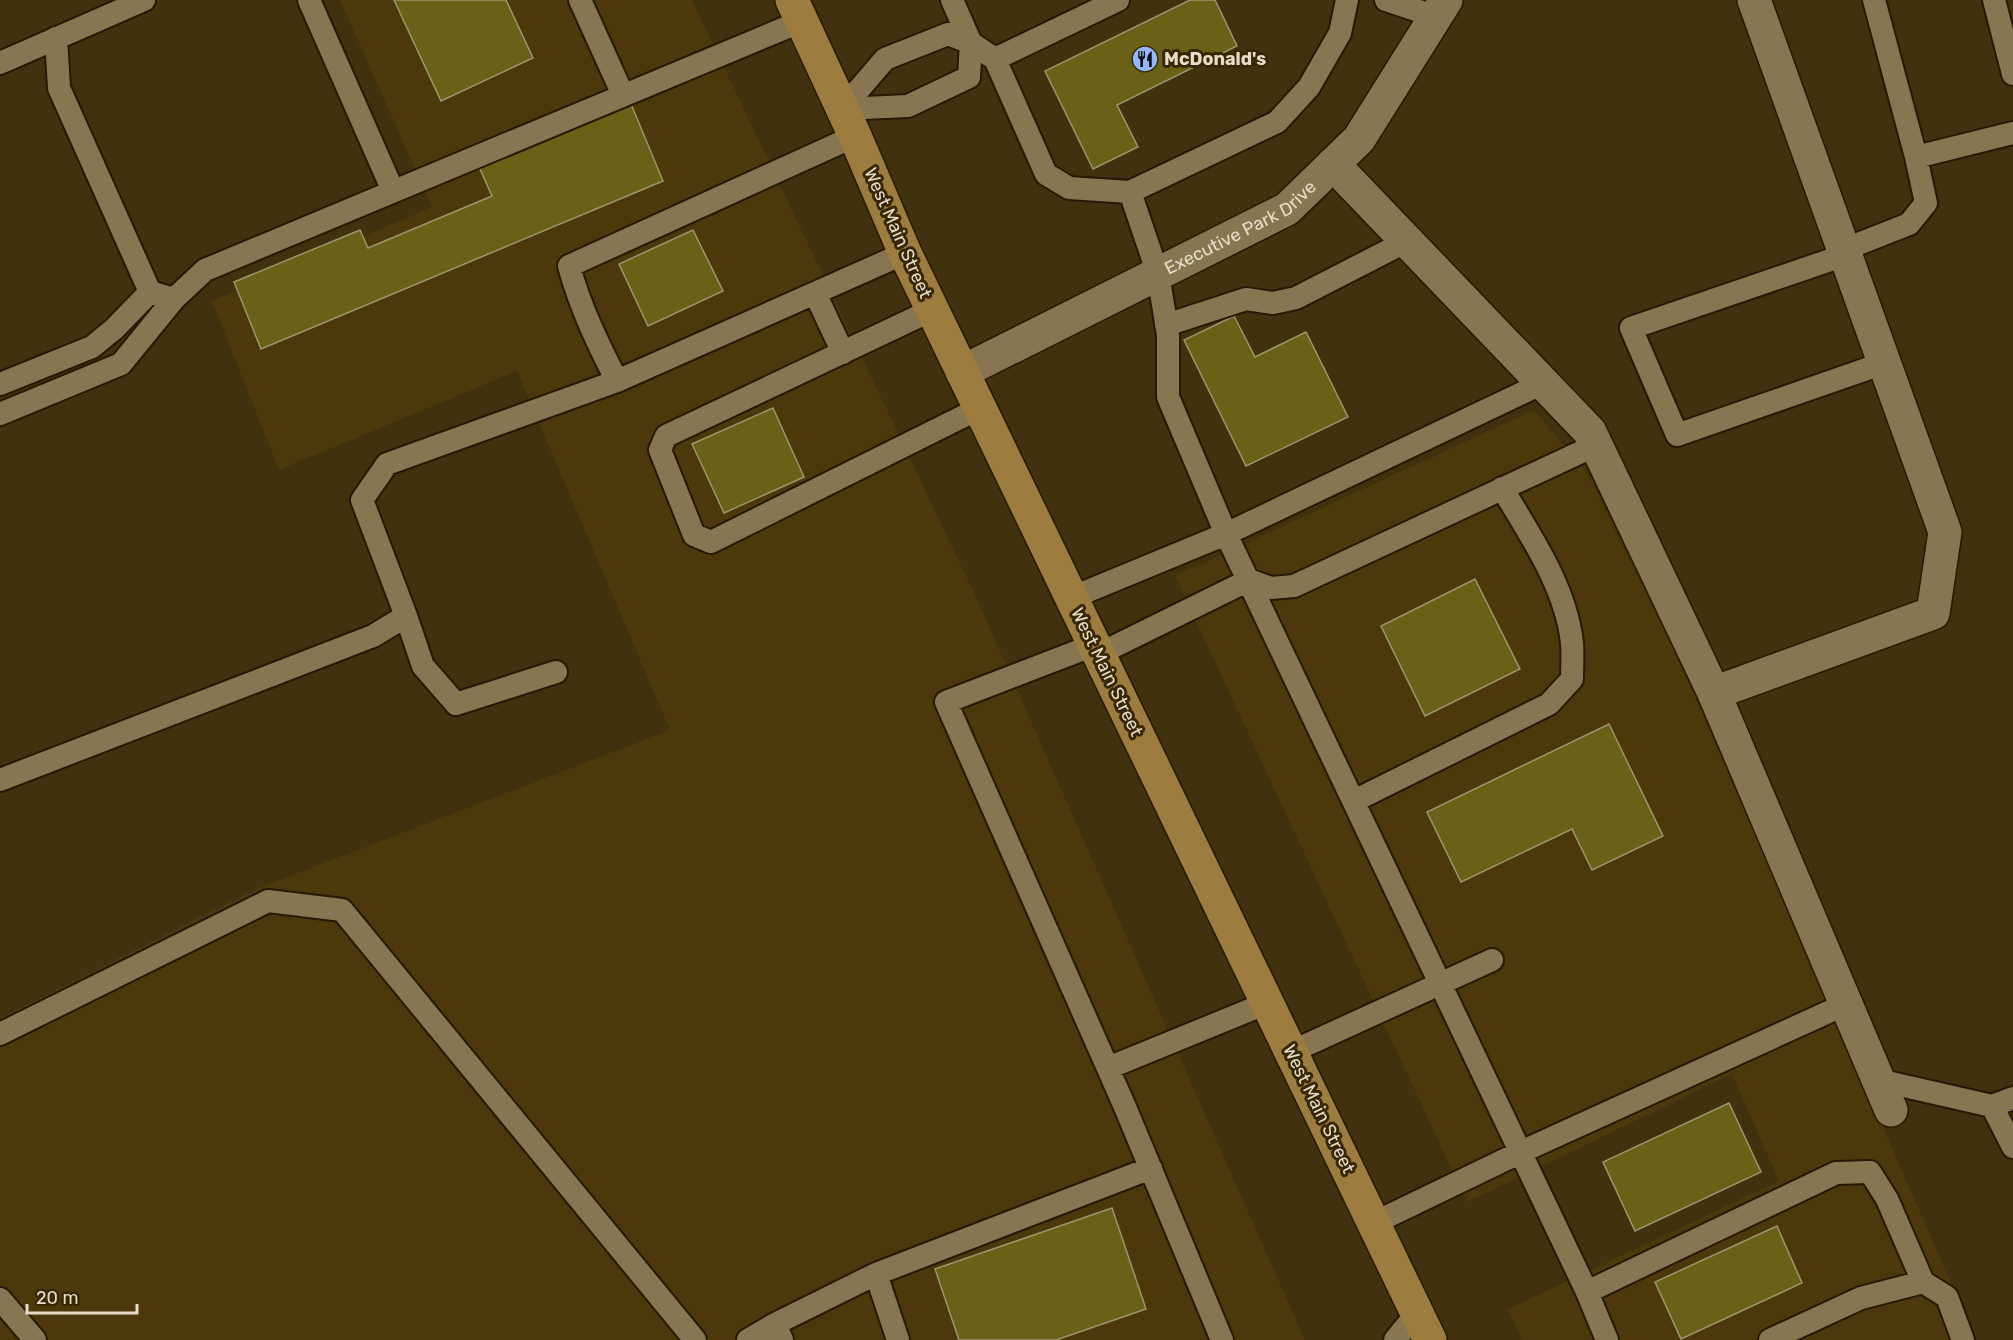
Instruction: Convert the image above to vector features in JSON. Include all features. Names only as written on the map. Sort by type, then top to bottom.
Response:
[{"type":"main road","name":"West Main Street","points":[[797,10],[905,253],[1424,1326]]},
{"type":"street","points":[[1713,693],[1933,613],[1945,532],[1754,0]]},
{"type":"street","name":"Executive Park Drive","points":[[962,372],[1287,209],[1359,139],[1441,8]]},
{"type":"street","points":[[1333,164],[1590,432],[1713,693],[1891,1110]]},
{"type":"lane","points":[[0,63],[144,0]]},
{"type":"lane","points":[[309,0],[393,191]]},
{"type":"lane","points":[[580,0],[623,95]]},
{"type":"lane","points":[[617,381],[576,293],[569,266],[848,122],[908,106],[969,77],[970,43],[952,0]]},
{"type":"lane","points":[[995,59],[1118,0]]},
{"type":"lane","points":[[848,122],[885,59],[948,34],[970,43],[995,59],[1047,174],[1069,188],[1130,192],[1278,122],[1309,87],[1340,33],[1347,0]]},
{"type":"lane","points":[[1386,0],[1441,8]]},
{"type":"lane","points":[[1874,0],[1926,203],[1909,224],[1844,252],[1631,328],[1677,435],[1884,363]]},
{"type":"lane","points":[[1994,0],[2013,74]]},
{"type":"lane","points":[[0,414],[121,364],[174,299],[205,270],[623,95],[797,10]]},
{"type":"lane","points":[[56,38],[59,88],[150,292],[174,299]]},
{"type":"lane","points":[[1916,157],[2013,133]]},
{"type":"lane","points":[[1130,192],[1158,274],[1168,335],[1168,398],[1226,534],[1521,1152],[1607,1340]]},
{"type":"lane","points":[[1166,325],[1246,299],[1273,303],[1296,298],[1407,241]]},
{"type":"lane","points":[[556,672],[456,704],[423,666],[362,500],[387,464],[617,381],[905,253]]},
{"type":"lane","points":[[0,384],[92,346],[114,329],[150,292]]},
{"type":"lane","points":[[815,293],[843,352]]},
{"type":"lane","points":[[933,310],[666,436],[660,450],[694,535],[711,542],[980,408]]},
{"type":"lane","points":[[1071,598],[1226,534],[1543,383]]},
{"type":"lane","points":[[1222,1340],[1108,1068],[946,702],[1097,649],[1249,580],[1271,588],[1294,586],[1596,445]]},
{"type":"lane","points":[[1354,801],[1549,704],[1572,680],[1572,642],[1563,601],[1536,544],[1502,488]]},
{"type":"lane","points":[[0,780],[373,636],[406,616]]},
{"type":"lane","points":[[0,1034],[268,902],[342,910],[695,1340]]},
{"type":"lane","points":[[1291,1052],[1492,960]]},
{"type":"lane","points":[[1108,1068],[1267,1003]]},
{"type":"lane","points":[[1374,1223],[1521,1152],[1846,1004]]},
{"type":"lane","points":[[1878,1080],[2003,1102],[2013,1147]]},
{"type":"lane","points":[[748,1340],[779,1332],[876,1274],[1150,1168]]},
{"type":"lane","points":[[1587,1292],[1836,1173],[1870,1172],[1887,1199],[1923,1282],[1947,1297],[1963,1340]]},
{"type":"lane","points":[[876,1274],[898,1340]]},
{"type":"lane","points":[[1770,1340],[1861,1298],[1923,1282]]},
{"type":"lane","points":[[0,1299],[35,1340]]},
{"type":"lane","points":[[1395,1340],[1424,1326]]},
{"type":"shaded area","points":[[340,0],[692,0],[976,597],[1305,1340],[0,1340],[0,1018],[256,889],[670,730],[517,371],[279,470],[212,301],[432,207]]},
{"type":"shaded area","points":[[1534,410],[1587,473],[1681,665],[1976,1340],[1522,1340],[1508,1309],[1779,1181],[1732,1074],[1467,1202],[1175,576]]},
{"type":"building","points":[[394,0],[506,0],[533,58],[441,101]]},
{"type":"building","points":[[1190,0],[1215,0],[1237,46],[1117,105],[1138,147],[1093,169],[1045,71]]},
{"type":"building","points":[[631,104],[663,181],[261,349],[234,282],[360,230],[368,248],[492,196],[479,167]]},
{"type":"building","points":[[693,230],[723,291],[648,326],[619,264]]},
{"type":"building","points":[[1234,316],[1255,357],[1306,332],[1348,417],[1246,466],[1184,340]]},
{"type":"building","points":[[773,408],[804,477],[724,513],[692,444]]},
{"type":"building","points":[[1475,579],[1520,669],[1425,716],[1381,626]]},
{"type":"building","points":[[1609,724],[1663,836],[1592,870],[1572,829],[1461,882],[1427,812]]},
{"type":"building","points":[[1729,1103],[1761,1172],[1635,1231],[1603,1162]]},
{"type":"building","points":[[1112,1208],[1146,1309],[1056,1340],[959,1340],[935,1269]]},
{"type":"building","points":[[1777,1226],[1802,1283],[1681,1339],[1655,1282]]},
{"type":"place","name":"McDonald's","points":[[1145,59]]}]
